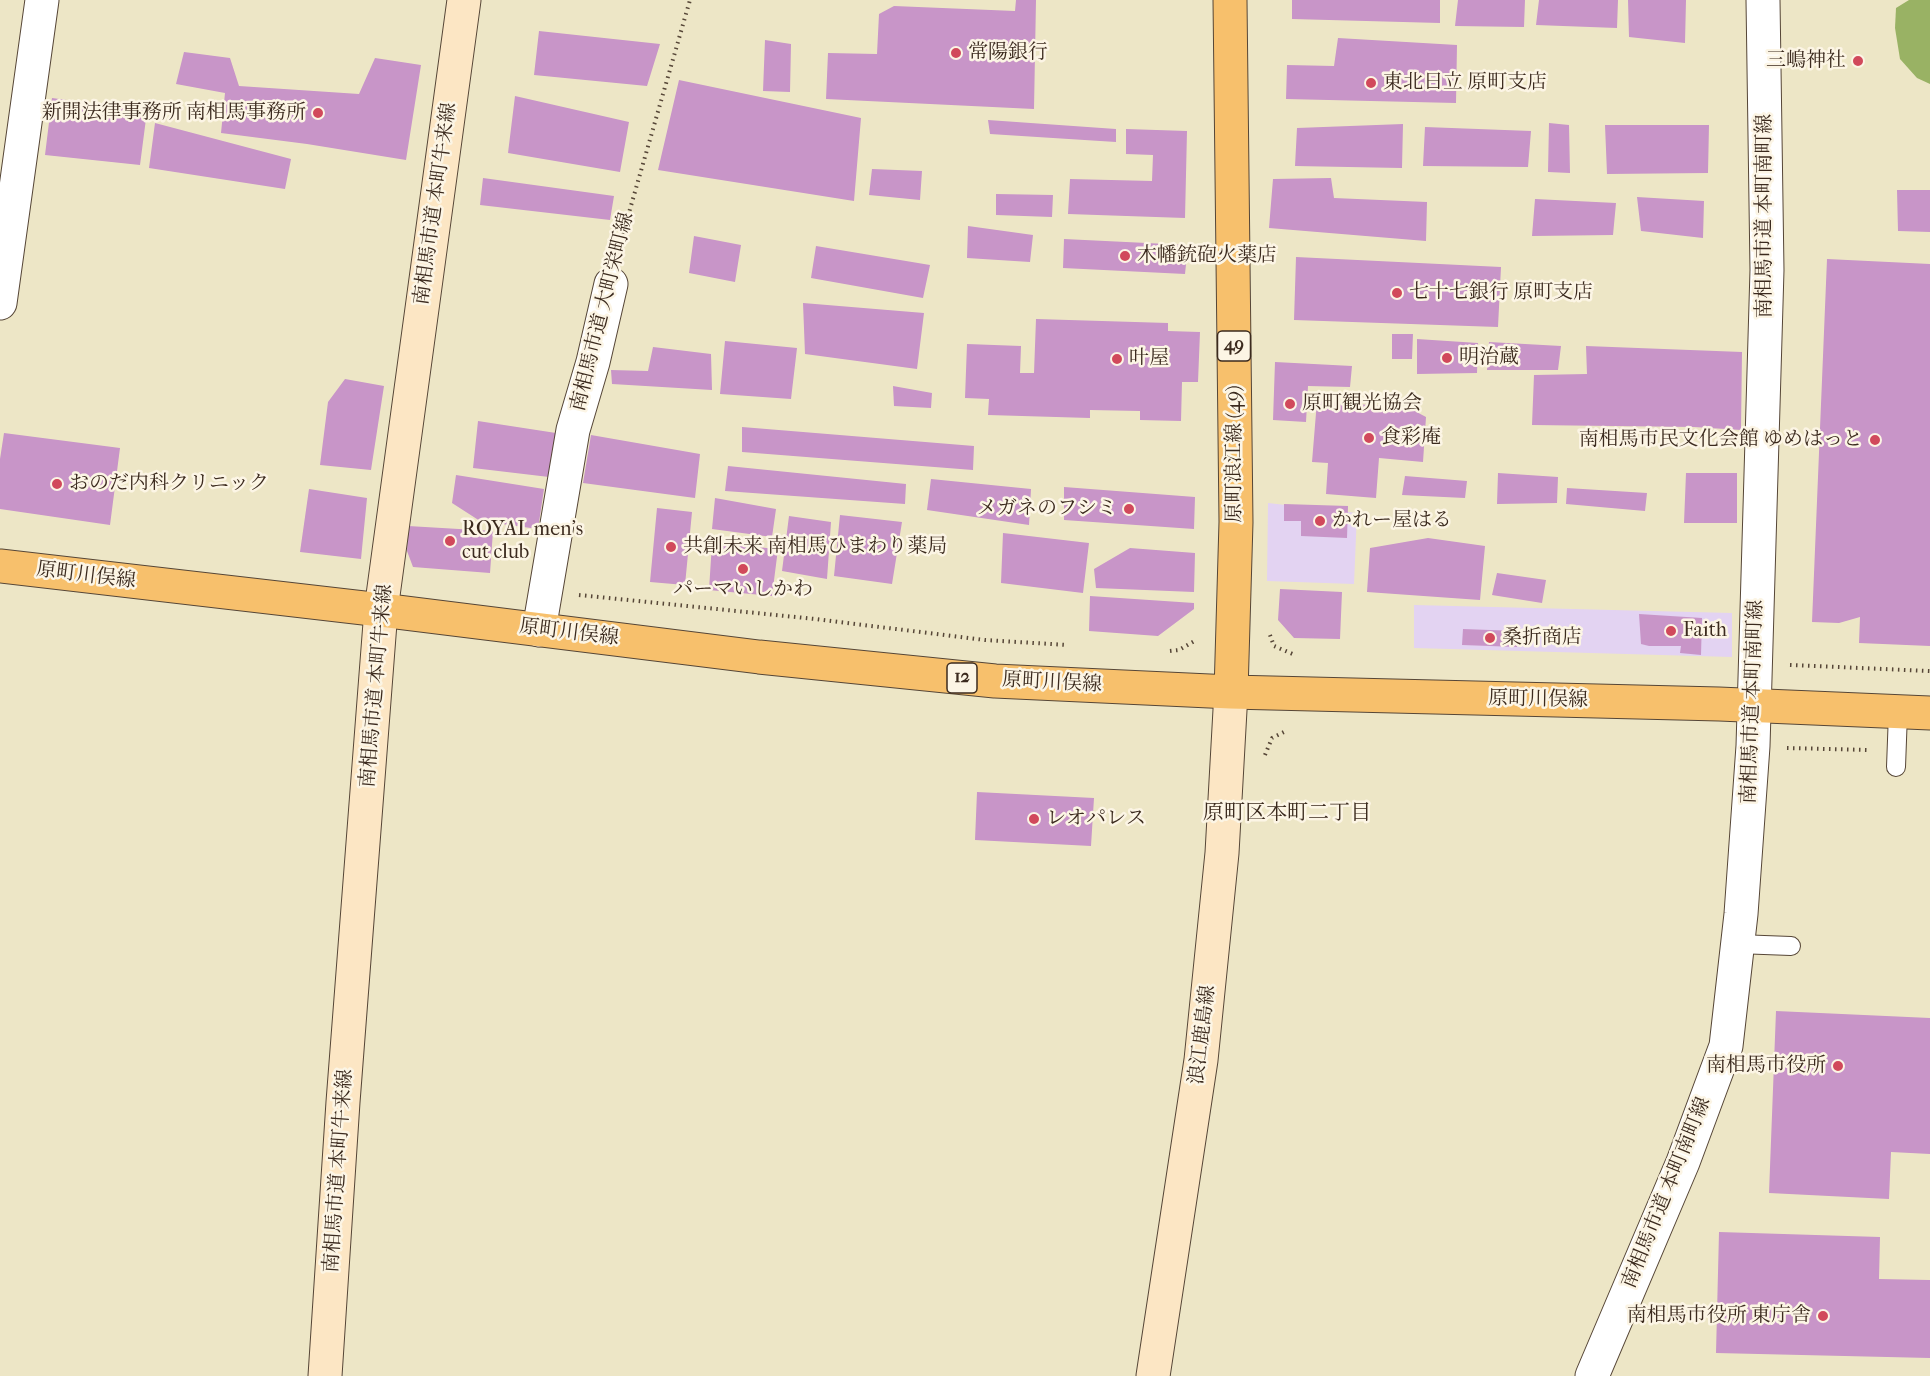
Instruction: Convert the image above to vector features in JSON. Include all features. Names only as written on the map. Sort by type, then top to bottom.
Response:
[{"type":"main road","name":"原町浪江線 (49)","points":[[1230,0],[1236,522],[1231,692]]},
{"type":"main road","name":"原町川俣線","points":[[0,566],[759,657],[995,681],[1231,692],[1754,706],[1930,714]]},
{"type":"street","points":[[0,303],[42,0]]},
{"type":"street","name":"南相馬市道 本町牛来線","points":[[325,1376],[342,1114],[381,610],[464,0]]},
{"type":"street","name":"南相馬市道 本町南町線","points":[[1592,1376],[1683,1162],[1726,1046],[1741,914],[1754,706],[1767,270],[1763,0]]},
{"type":"street","name":"南相馬市道 大町栄町線","points":[[539,630],[573,430],[593,362],[611,284]]},
{"type":"street","name":"浪江鹿島線","points":[[1153,1376],[1201,1060],[1222,853],[1231,692]]},
{"type":"lane","points":[[1896,767],[1898,713]]},
{"type":"lane","points":[[1737,944],[1791,946]]},
{"type":"path","name":"南相馬市道 大町栄町線","points":[[611,284],[625,222],[690,0]]},
{"type":"path","points":[[545,591],[985,639],[1073,646]]},
{"type":"path","points":[[1168,651],[1179,650],[1198,639]]},
{"type":"path","points":[[1786,665],[1930,671]]},
{"type":"path","points":[[1783,748],[1874,750]]},
{"type":"shaded area","points":[[1268,503],[1357,513],[1354,584],[1267,581]]},
{"type":"shaded area","points":[[1414,605],[1732,613],[1732,657],[1414,648]]},
{"type":"green space","points":[[1909,0],[1930,0],[1930,84],[1917,78],[1900,59],[1895,28],[1896,8]]},
{"type":"building","name":"常陽銀行","points":[[1016,0],[1036,0],[1034,109],[826,99],[828,53],[877,54],[879,14],[894,6],[1015,11]]},
{"type":"building","points":[[1292,0],[1440,0],[1440,23],[1292,19]]},
{"type":"building","points":[[1458,0],[1525,0],[1524,27],[1455,26]]},
{"type":"building","points":[[1539,0],[1618,0],[1617,28],[1536,25]]},
{"type":"building","points":[[1628,0],[1686,0],[1685,43],[1629,37]]},
{"type":"building","points":[[539,31],[660,44],[647,86],[534,75]]},
{"type":"building","name":"東北日立 原町支店","points":[[1338,38],[1457,45],[1456,103],[1286,99],[1287,65],[1334,66]]},
{"type":"building","points":[[765,40],[791,44],[790,92],[763,91]]},
{"type":"building","name":"新開法律事務所 南相馬事務所","points":[[184,52],[230,58],[239,86],[359,94],[375,58],[421,65],[406,160],[221,133],[225,93],[176,84]]},
{"type":"building","points":[[679,80],[861,118],[854,201],[658,170]]},
{"type":"building","points":[[515,96],[629,122],[620,172],[508,153]]},
{"type":"building","points":[[52,98],[147,111],[140,165],[45,155]]},
{"type":"building","points":[[988,120],[1116,129],[1116,142],[990,134]]},
{"type":"building","points":[[155,123],[291,159],[285,189],[149,168]]},
{"type":"building","points":[[1549,123],[1569,125],[1570,173],[1548,172]]},
{"type":"building","points":[[1403,124],[1402,168],[1295,166],[1297,128]]},
{"type":"building","points":[[1605,125],[1709,125],[1708,173],[1607,174]]},
{"type":"building","points":[[1425,127],[1531,131],[1528,167],[1423,166]]},
{"type":"building","points":[[1126,129],[1187,131],[1185,218],[1068,214],[1070,179],[1152,181],[1153,155],[1126,154]]},
{"type":"building","points":[[872,169],[922,171],[920,200],[869,195]]},
{"type":"building","points":[[483,178],[614,196],[610,220],[480,205]]},
{"type":"building","points":[[1331,178],[1334,198],[1427,202],[1426,241],[1269,228],[1273,179]]},
{"type":"building","points":[[1897,190],[1930,190],[1930,232],[1898,231]]},
{"type":"building","points":[[996,194],[1053,195],[1052,217],[996,215]]},
{"type":"building","points":[[1637,197],[1704,201],[1703,238],[1641,231]]},
{"type":"building","points":[[1535,199],[1616,203],[1613,235],[1532,236]]},
{"type":"building","points":[[968,226],[1033,235],[1030,262],[967,258]]},
{"type":"building","points":[[694,236],[741,245],[735,282],[689,273]]},
{"type":"building","name":"木幡銃砲火薬店","points":[[1064,239],[1188,245],[1185,274],[1063,268]]},
{"type":"building","points":[[816,246],[930,265],[923,298],[811,278]]},
{"type":"building","name":"七十七銀行 原町支店","points":[[1296,257],[1501,267],[1498,327],[1294,320]]},
{"type":"building","name":"南相馬市民文化会館 ゆめはっと","points":[[1827,259],[1930,264],[1930,646],[1859,643],[1860,617],[1839,623],[1812,622]]},
{"type":"building","points":[[803,303],[924,313],[917,369],[805,354]]},
{"type":"building","name":"叶屋","points":[[1036,319],[1168,323],[1168,331],[1200,332],[1198,382],[1182,382],[1181,421],[1140,420],[1140,411],[1090,410],[1090,418],[988,415],[989,399],[965,398],[967,344],[1021,346],[1020,373],[1034,373]]},
{"type":"building","points":[[1392,334],[1413,334],[1412,359],[1392,359]]},
{"type":"building","name":"明治蔵","points":[[1417,339],[1478,343],[1477,373],[1417,374]]},
{"type":"building","points":[[725,341],[797,348],[791,399],[720,394]]},
{"type":"building","points":[[1489,342],[1561,346],[1558,370],[1487,370]]},
{"type":"building","points":[[1586,346],[1742,352],[1741,430],[1694,427],[1532,425],[1534,375],[1587,374]]},
{"type":"building","points":[[653,347],[711,354],[712,390],[612,384],[611,370],[648,371]]},
{"type":"building","name":"原町観光協会","points":[[1275,362],[1352,366],[1350,387],[1308,386],[1306,422],[1273,420]]},
{"type":"building","points":[[345,379],[384,386],[371,470],[320,465],[328,402]]},
{"type":"building","points":[[893,386],[932,393],[931,408],[894,406]]},
{"type":"building","name":"食彩庵","points":[[1317,401],[1409,408],[1426,417],[1423,462],[1379,458],[1376,498],[1326,494],[1328,463],[1312,462]]},
{"type":"building","points":[[478,421],[556,433],[549,477],[473,468]]},
{"type":"building","points":[[742,427],[974,446],[973,470],[742,452]]},
{"type":"building","name":"おのだ内科クリニック","points":[[4,433],[120,448],[110,525],[0,509],[0,459]]},
{"type":"building","points":[[591,435],[700,454],[695,498],[583,483]]},
{"type":"building","points":[[728,466],[906,484],[905,504],[725,491]]},
{"type":"building","points":[[1498,473],[1558,477],[1557,503],[1497,504]]},
{"type":"building","points":[[1686,473],[1737,473],[1737,523],[1684,523]]},
{"type":"building","points":[[456,475],[544,489],[538,529],[480,521],[452,503]]},
{"type":"building","points":[[1405,476],[1467,481],[1465,498],[1402,495]]},
{"type":"building","points":[[931,479],[1031,489],[1029,525],[927,510]]},
{"type":"building","name":"メガネのフシミ","points":[[1064,487],[1195,497],[1194,529],[1064,520]]},
{"type":"building","points":[[1567,488],[1647,493],[1645,511],[1566,504]]},
{"type":"building","points":[[309,489],[367,498],[361,559],[300,552]]},
{"type":"building","points":[[715,498],[776,509],[772,537],[712,529]]},
{"type":"building","name":"かれー屋はる","points":[[1284,504],[1348,506],[1347,538],[1301,536],[1301,521],[1284,521]]},
{"type":"building","name":"共創未来 南相馬ひまわり薬局","points":[[657,508],[692,512],[685,585],[650,582]]},
{"type":"building","points":[[840,515],[902,522],[892,584],[834,576]]},
{"type":"building","points":[[789,516],[831,522],[827,579],[782,571]]},
{"type":"building","name":"ROYAL men's cut club","points":[[408,526],[493,531],[490,573],[413,567],[407,551]]},
{"type":"building","points":[[1003,533],[1089,543],[1083,593],[1001,583]]},
{"type":"building","points":[[1428,538],[1485,546],[1480,600],[1367,592],[1370,548]]},
{"type":"building","name":"パーマいしかわ","points":[[712,543],[778,549],[772,596],[709,590]]},
{"type":"building","points":[[1130,548],[1195,553],[1194,592],[1096,588],[1094,569]]},
{"type":"building","points":[[1497,573],[1546,580],[1542,603],[1492,595]]},
{"type":"building","points":[[1280,589],[1342,592],[1340,639],[1294,638],[1278,620]]},
{"type":"building","points":[[1090,596],[1194,603],[1194,609],[1158,636],[1089,631]]},
{"type":"building","name":"Faith","points":[[1639,614],[1702,618],[1701,655],[1680,653],[1681,646],[1641,644]]},
{"type":"building","name":"桑折商店","points":[[1463,629],[1517,631],[1517,647],[1462,645]]},
{"type":"building","name":"レオパレス","points":[[977,792],[1094,798],[1091,846],[975,840]]},
{"type":"building","points":[[1776,1011],[1930,1018],[1930,1154],[1891,1152],[1889,1199],[1769,1193]]},
{"type":"building","name":"南相馬市役所 東庁舎","points":[[1719,1232],[1880,1237],[1879,1279],[1930,1280],[1930,1358],[1716,1353]]},
{"type":"place","name":"常陽銀行","points":[[956,53]]},
{"type":"place","name":"三嶋神社","points":[[1858,61]]},
{"type":"place","name":"東北日立 原町支店","points":[[1371,83]]},
{"type":"place","name":"新開法律事務所 南相馬事務所","points":[[318,113]]},
{"type":"place","name":"木幡銃砲火薬店","points":[[1125,256]]},
{"type":"place","name":"七十七銀行 原町支店","points":[[1397,293]]},
{"type":"place","name":"明治蔵","points":[[1447,358]]},
{"type":"place","name":"叶屋","points":[[1117,359]]},
{"type":"place","name":"原町観光協会","points":[[1290,404]]},
{"type":"place","name":"食彩庵","points":[[1369,438]]},
{"type":"place","name":"南相馬市民文化会館 ゆめはっと","points":[[1875,440]]},
{"type":"place","name":"おのだ内科クリニック","points":[[57,484]]},
{"type":"place","name":"メガネのフシミ","points":[[1129,509]]},
{"type":"place","name":"かれー屋はる","points":[[1320,521]]},
{"type":"place","name":"ROYAL men's cut club","points":[[450,541]]},
{"type":"place","name":"共創未来 南相馬ひまわり薬局","points":[[671,547]]},
{"type":"place","name":"パーマいしかわ","points":[[743,569]]},
{"type":"place","name":"Faith","points":[[1671,631]]},
{"type":"place","name":"桑折商店","points":[[1490,638]]},
{"type":"place","name":"レオパレス","points":[[1034,819]]},
{"type":"place","name":"南相馬市役所","points":[[1838,1066]]},
{"type":"place","name":"南相馬市役所 東庁舎","points":[[1823,1316]]},
{"type":"district","name":"原町区本町二丁目","points":[[1287,814]]}]
